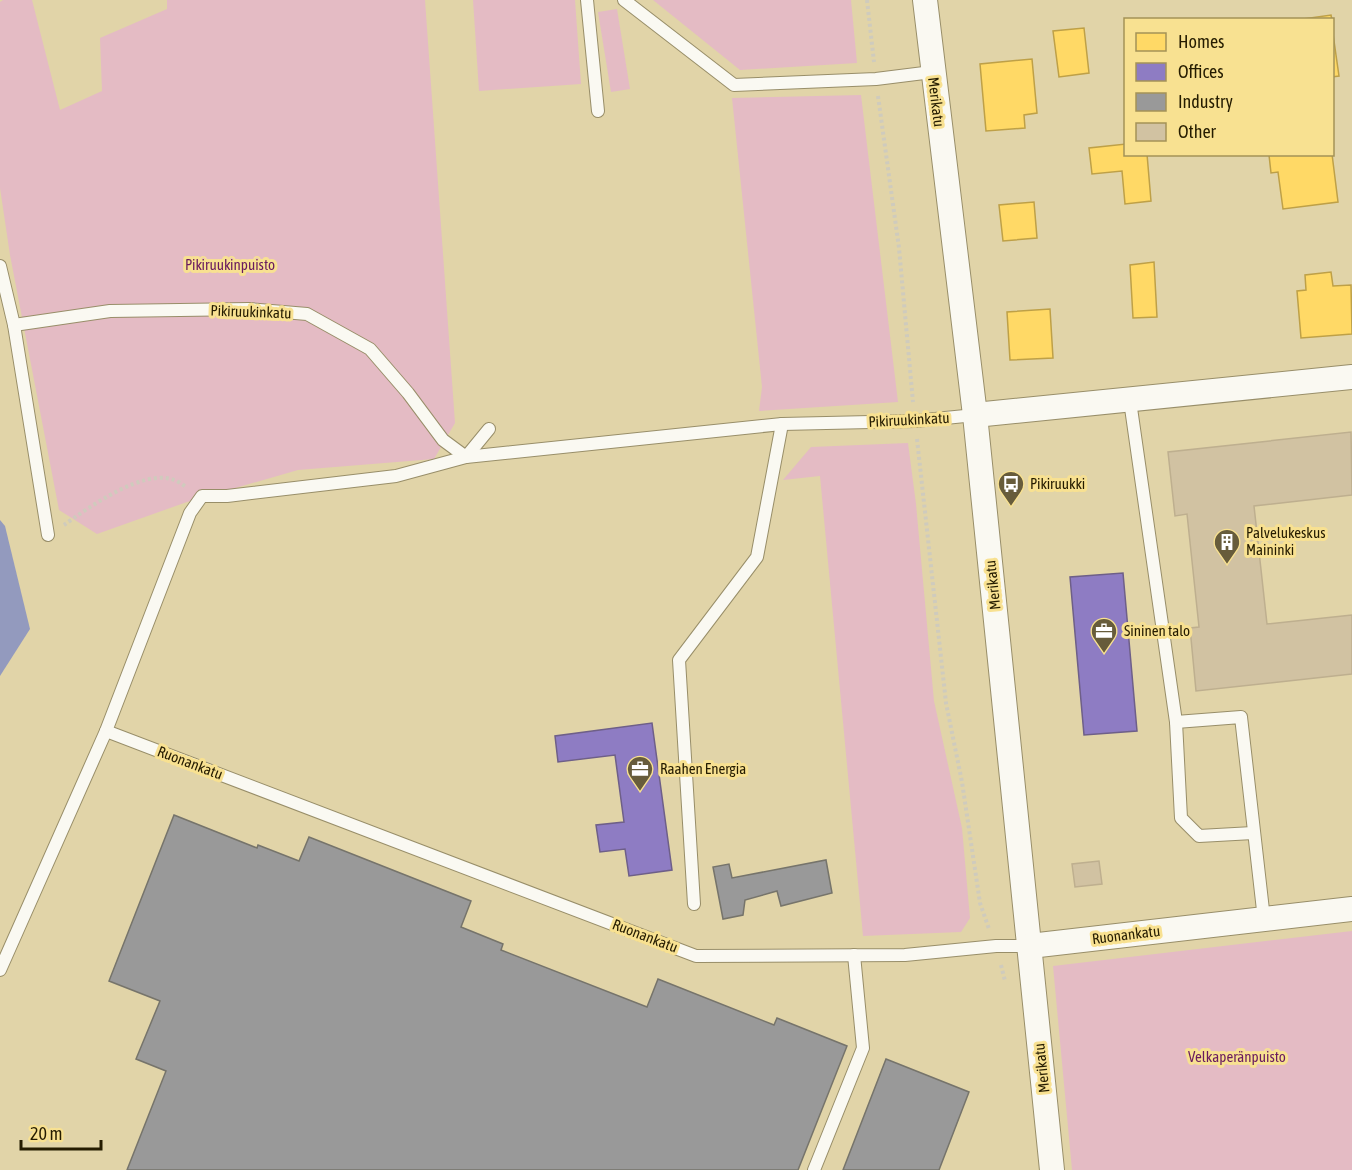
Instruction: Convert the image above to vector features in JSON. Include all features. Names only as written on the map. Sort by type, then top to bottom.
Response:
[{"type":"street","name":"Merikatu","points":[[925,0],[975,415],[1052,1170]]},
{"type":"street","name":"Pikiruukinkatu","points":[[975,415],[1352,377]]},
{"type":"street","name":"Ruonankatu","points":[[1030,946],[1352,909]]},
{"type":"lane","points":[[587,0],[598,111]]},
{"type":"lane","points":[[624,0],[670,42],[734,85],[876,79],[932,72]]},
{"type":"lane","points":[[0,266],[14,325],[48,535]]},
{"type":"lane","name":"Pikiruukinkatu","points":[[14,325],[110,311],[249,309],[307,314],[370,349],[408,393],[443,440],[466,457]]},
{"type":"lane","points":[[1130,400],[1176,722],[1181,818],[1199,836],[1253,833]]},
{"type":"lane","name":"Pikiruukinkatu","points":[[202,496],[227,496],[396,476],[466,457],[783,424],[915,421],[975,415]]},
{"type":"lane","points":[[694,904],[679,660],[757,557],[783,424]]},
{"type":"lane","points":[[466,457],[489,429]]},
{"type":"lane","points":[[0,970],[106,731],[190,513],[202,496]]},
{"type":"lane","points":[[1176,722],[1241,717],[1264,919]]},
{"type":"lane","name":"Ruonankatu","points":[[106,731],[696,956],[905,955],[996,946],[1030,946]]},
{"type":"lane","points":[[814,1170],[862,1048],[854,955]]},
{"type":"path","points":[[867,0],[899,248],[915,421],[946,703],[962,782],[980,903],[996,946],[1008,992]]},
{"type":"path","points":[[48,535],[111,494],[145,480],[172,479],[202,496]]},
{"type":"green space","name":"Pikiruukinpuisto","points":[[3,0],[32,0],[60,110],[102,91],[100,38],[167,9],[167,0],[425,0],[455,423],[434,459],[298,470],[187,502],[97,534],[59,510],[10,255],[0,188],[0,2]]},
{"type":"green space","points":[[473,0],[575,0],[581,84],[479,91]]},
{"type":"green space","points":[[653,0],[851,0],[857,63],[740,70]]},
{"type":"green space","points":[[617,9],[630,89],[611,92],[598,12]]},
{"type":"green space","points":[[861,95],[898,402],[759,411],[762,387],[732,98]]},
{"type":"green space","points":[[908,443],[916,504],[934,701],[962,828],[970,918],[961,932],[863,936],[820,476],[783,480],[811,447]]},
{"type":"green space","name":"Velkaperänpuisto","points":[[1352,931],[1352,1170],[1072,1170],[1053,966]]},
{"type":"water","points":[[0,520],[5,526],[30,629],[0,676]]},
{"type":"building: Homes","points":[[1331,15],[1332,18],[1310,18]]},
{"type":"building: Homes","points":[[1084,28],[1089,73],[1059,77],[1053,31]]},
{"type":"building: Homes","points":[[1334,41],[1339,76],[1334,77]]},
{"type":"building: Homes","points":[[1032,59],[1037,113],[1024,115],[1025,128],[986,131],[980,64]]},
{"type":"building: Homes","points":[[1124,144],[1124,156],[1147,156],[1151,201],[1125,204],[1122,171],[1092,174],[1089,148]]},
{"type":"building: Homes","points":[[1269,156],[1332,156],[1338,202],[1283,209],[1278,172],[1271,173]]},
{"type":"building: Homes","points":[[1034,202],[1037,238],[1003,241],[999,205]]},
{"type":"building: Homes","points":[[1154,262],[1157,317],[1133,318],[1130,265]]},
{"type":"building: Homes","points":[[1331,272],[1333,286],[1351,285],[1352,334],[1301,338],[1297,291],[1306,290],[1305,275]]},
{"type":"building: Homes","points":[[1050,309],[1053,358],[1010,360],[1007,312]]},
{"type":"building: Offices","name":"Sininen talo","points":[[1123,573],[1137,731],[1084,735],[1070,577]]},
{"type":"building: Offices","name":"Raahen Energia","points":[[652,723],[672,870],[629,876],[625,849],[600,852],[596,825],[624,822],[615,755],[558,762],[555,736]]},
{"type":"building: Industry","points":[[174,815],[257,848],[258,845],[299,861],[309,837],[471,901],[461,927],[503,944],[501,950],[647,1007],[658,979],[774,1025],[777,1018],[847,1046],[798,1170],[127,1170],[166,1071],[136,1059],[160,1001],[109,981]]},
{"type":"building: Industry","points":[[826,860],[832,893],[781,906],[777,891],[745,900],[743,915],[723,919],[713,867],[729,864],[732,878]]},
{"type":"building: Industry","points":[[886,1059],[969,1092],[939,1170],[843,1170]]},
{"type":"building: Other","name":"Palvelukeskus Maininki","points":[[1351,432],[1352,495],[1254,506],[1267,624],[1352,615],[1352,674],[1196,691],[1190,628],[1199,627],[1187,514],[1175,516],[1168,452]]},
{"type":"building: Other","points":[[1099,861],[1102,884],[1075,887],[1072,864]]},
{"type":"place","name":"Pikiruukki","points":[[1011,507]]},
{"type":"place","name":"Palvelukeskus Maininki","points":[[1227,565]]},
{"type":"place","name":"Sininen talo","points":[[1104,654]]},
{"type":"place","name":"Raahen Energia","points":[[640,792]]}]
